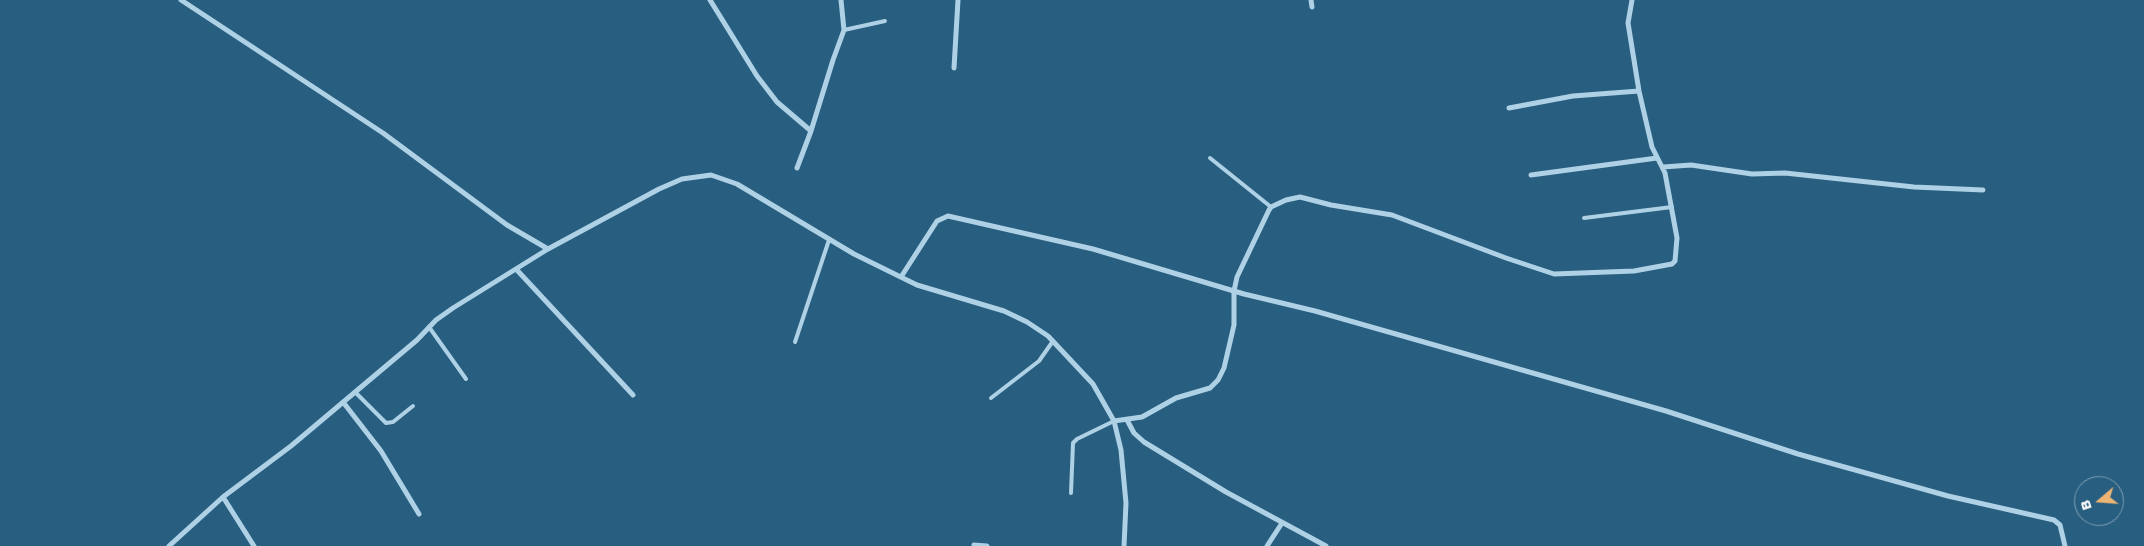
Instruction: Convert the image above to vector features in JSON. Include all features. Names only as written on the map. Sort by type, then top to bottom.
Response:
[{"type":"street","points":[[182,0],[382,133],[507,225],[548,249]]},
{"type":"street","points":[[710,0],[757,76],[777,102],[811,130]]},
{"type":"street","points":[[797,168],[844,30],[841,0]]},
{"type":"street","points":[[954,68],[958,0]]},
{"type":"street","points":[[1311,0],[1312,7]]},
{"type":"street","points":[[1114,422],[1142,417],[1176,398],[1210,388],[1218,380],[1224,368],[1234,325],[1234,291],[1237,277],[1272,207],[1286,200],[1300,197],[1331,205],[1392,215],[1554,274],[1634,270],[1672,264],[1675,261],[1677,238],[1663,167],[1652,147],[1639,91],[1628,23],[1632,0]]},
{"type":"street","points":[[1508,108],[1573,96],[1639,91]]},
{"type":"street","points":[[1531,175],[1657,158]]},
{"type":"street","points":[[1663,167],[1691,165],[1752,174],[1785,173],[1914,186],[1984,190]]},
{"type":"street","points":[[169,546],[223,497],[291,446],[453,308],[548,249],[659,189],[682,179],[711,176],[737,184],[829,240],[917,286],[1004,310],[1027,322],[1053,340],[1093,384],[1114,422],[1121,450],[1126,503],[1124,546]]},
{"type":"street","points":[[900,277],[937,222],[948,216],[1093,249],[1234,291],[1316,311],[1666,411],[1798,454],[1948,496],[2054,520],[2060,525],[2066,546]]},
{"type":"street","points":[[516,269],[633,395]]},
{"type":"street","points":[[344,402],[381,451],[419,514]]},
{"type":"street","points":[[1127,420],[1134,433],[1144,442],[1282,523],[1326,546]]},
{"type":"street","points":[[223,497],[254,546]]},
{"type":"street","points":[[1266,546],[1282,523]]},
{"type":"street","points":[[974,545],[987,546]]},
{"type":"lane","points":[[844,30],[885,21]]},
{"type":"lane","points":[[1210,158],[1272,207]]},
{"type":"lane","points":[[1584,218],[1672,207]]},
{"type":"lane","points":[[795,342],[829,240]]},
{"type":"lane","points":[[429,327],[466,379]]},
{"type":"lane","points":[[991,398],[1039,361],[1053,340]]},
{"type":"lane","points":[[355,392],[386,424],[393,422],[413,406]]},
{"type":"lane","points":[[1071,493],[1073,443],[1077,439],[1114,422]]}]
